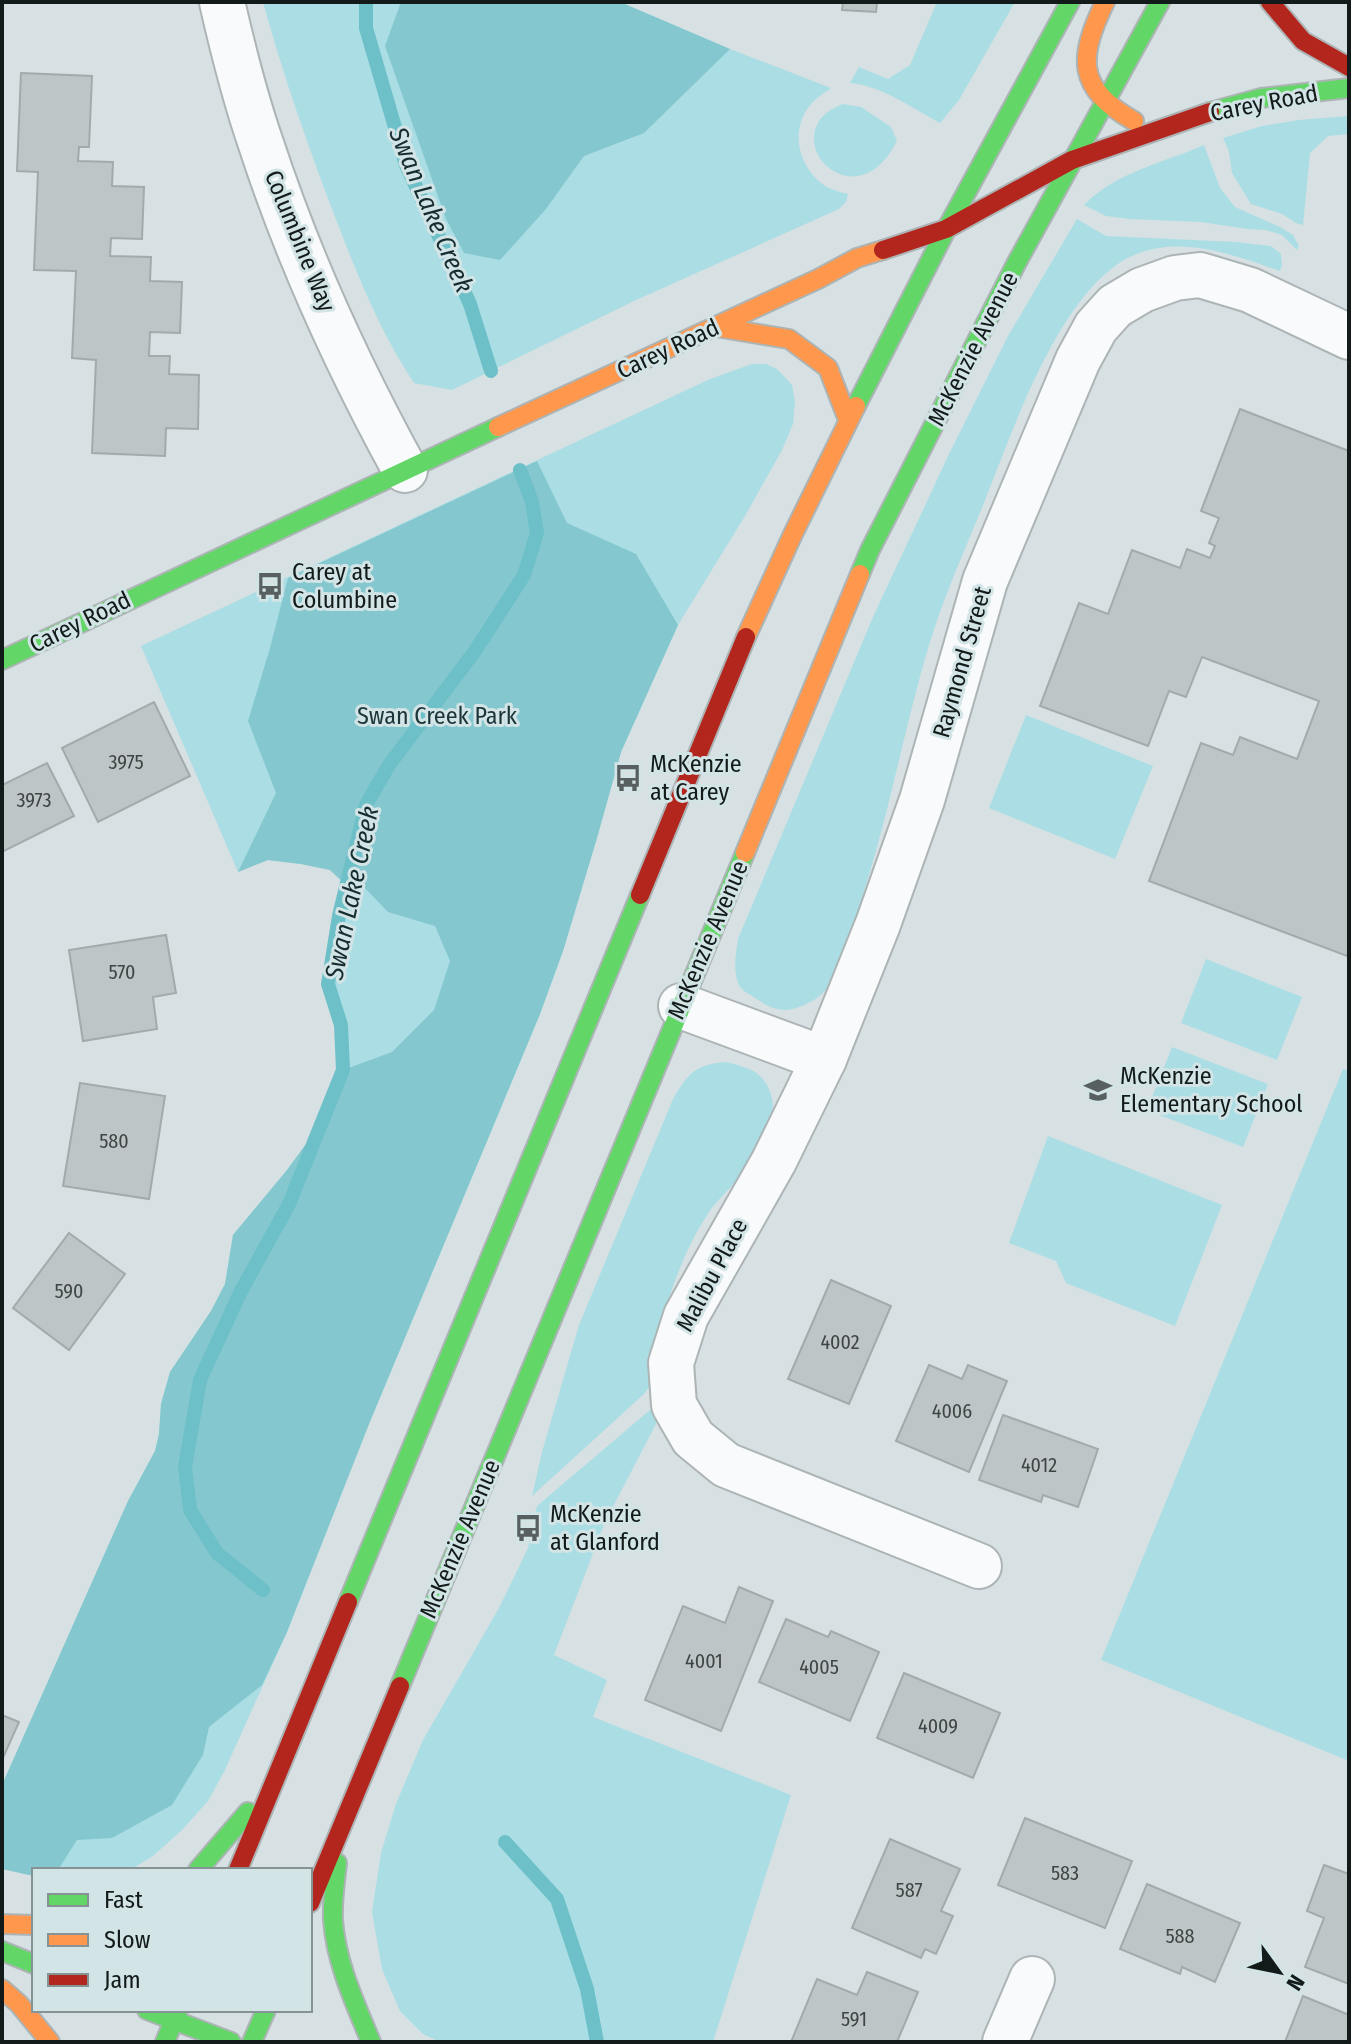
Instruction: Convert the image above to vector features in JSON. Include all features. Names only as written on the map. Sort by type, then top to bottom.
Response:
[{"type":"main road","points":[[239,1868],[757,611],[801,514],[946,229],[1070,2]]},
{"type":"main road","points":[[1105,2],[1087,45],[1086,69],[1094,87],[1104,103],[1115,112],[1140,123],[1168,126]]},
{"type":"main road","name":"McKenzie Avenue","points":[[312,1898],[870,550],[1016,264],[1160,2]]},
{"type":"main road","points":[[1270,2],[1303,41],[1349,67]]},
{"type":"main road","name":"Carey Road","points":[[2,660],[716,327],[857,258],[946,229],[1072,160],[1203,114],[1261,98],[1349,88]]},
{"type":"main road","points":[[716,327],[789,339],[828,368],[848,420]]},
{"type":"main road","points":[[200,1868],[276,1780]]},
{"type":"main road","points":[[343,1823],[333,1895],[333,1922],[340,1958],[371,2042]]},
{"type":"main road","points":[[2,1924],[32,1925]]},
{"type":"main road","points":[[2,1951],[32,1963]]},
{"type":"main road","points":[[2,1989],[19,2004],[50,2042]]},
{"type":"main road","points":[[252,2042],[265,2012]]},
{"type":"main road","points":[[165,2042],[176,2015],[231,2042]]},
{"type":"street","name":"Columbine Way","points":[[222,2],[261,144],[296,238],[363,390],[405,470]]},
{"type":"street","name":"Raymond Street","points":[[824,1059],[878,924],[922,800],[991,566],[1078,360],[1096,327],[1115,306],[1142,290],[1175,278],[1200,275],[1250,290],[1349,337]]},
{"type":"street","points":[[681,1006],[824,1059]]},
{"type":"street","name":"Malibu Place","points":[[824,1059],[774,1161],[686,1316],[671,1363],[674,1405],[693,1438],[726,1465],[979,1566]]},
{"type":"street","points":[[1005,2042],[1032,1979]]},
{"type":"green space","points":[[263,2],[620,2],[831,88],[813,102],[804,114],[800,125],[800,148],[808,169],[828,187],[848,194],[846,202],[839,209],[634,301],[452,390],[414,383],[380,323],[343,238],[296,110]]},
{"type":"green space","points":[[401,2],[620,2],[730,49],[644,133],[584,156],[546,209],[500,260],[464,253],[446,219],[385,46]]},
{"type":"green space","points":[[937,2],[1015,2],[959,100],[940,123],[885,93],[850,83],[859,67],[888,79],[910,65]]},
{"type":"green space","points":[[842,104],[861,107],[891,127],[897,141],[881,164],[859,176],[846,176],[834,171],[817,152],[814,139],[816,126],[825,114]]},
{"type":"green space","points":[[1349,116],[1349,134],[1328,136],[1310,153],[1303,225],[1251,204],[1232,173],[1223,138],[1262,126]]},
{"type":"green space","points":[[1204,145],[1220,188],[1235,207],[1293,235],[1299,246],[1297,250],[1282,235],[1266,230],[1106,216],[1084,205],[1125,176]]},
{"type":"green space","points":[[1077,219],[1106,236],[1271,246],[1281,254],[1282,265],[1280,271],[1228,254],[1193,247],[1157,248],[1139,253],[1110,270],[1085,296],[1061,329],[1022,407],[940,612],[921,673],[871,868],[835,977],[821,995],[802,1006],[782,1010],[769,1006],[740,987],[735,970],[738,939],[873,617],[950,452],[1008,336]]},
{"type":"green space","name":"Swan Creek Park","points":[[752,364],[766,364],[777,369],[792,385],[795,401],[793,424],[745,516],[678,625],[621,752],[563,951],[540,1014],[369,1424],[287,1632],[224,1772],[208,1801],[182,1830],[153,1856],[133,1868],[32,1868],[32,1876],[2,1869],[2,1785],[128,1501],[155,1451],[161,1404],[170,1372],[211,1311],[225,1284],[233,1235],[317,1129],[343,1070],[341,1025],[328,984],[346,885],[330,870],[268,860],[238,872],[141,646],[710,379]]},
{"type":"green space","name":"Swan Creek Park","points":[[537,461],[567,523],[636,554],[678,625],[621,752],[563,951],[540,1014],[369,1424],[287,1632],[262,1685],[209,1727],[203,1755],[172,1805],[112,1838],[77,1840],[59,1868],[32,1868],[32,1876],[2,1869],[2,1785],[128,1501],[155,1451],[161,1404],[170,1372],[211,1311],[225,1284],[233,1235],[317,1129],[343,1070],[392,1052],[434,1010],[450,961],[435,926],[388,912],[364,887],[346,885],[330,870],[268,860],[238,872],[276,793],[248,721],[288,578]]},
{"type":"green space","points":[[1026,715],[1153,766],[1115,859],[989,808]]},
{"type":"green space","points":[[1206,959],[1302,997],[1277,1060],[1181,1023]]},
{"type":"green space","points":[[1172,1047],[1268,1084],[1243,1147],[1147,1110]]},
{"type":"green space","points":[[727,1062],[757,1073],[769,1089],[773,1102],[772,1116],[762,1144],[746,1169],[709,1212],[686,1254],[668,1299],[653,1351],[656,1378],[644,1394],[532,1496],[579,1325],[673,1099],[694,1072],[708,1065]]},
{"type":"green space","points":[[1343,1069],[1349,1071],[1349,1761],[1101,1660]]},
{"type":"green space","points":[[1048,1136],[1222,1205],[1175,1326],[1066,1283],[1056,1261],[1009,1243]]},
{"type":"green space","points":[[650,1410],[659,1411],[657,1422],[605,1522],[554,1655],[607,1680],[593,1717],[791,1795],[713,2042],[440,2042],[423,2034],[400,2011],[382,1969],[372,1912],[381,1853],[396,1804],[423,1740],[499,1608],[528,1548],[537,1506]]},
{"type":"building","points":[[843,2],[877,2],[876,12],[842,10]]},
{"type":"building","points":[[21,73],[92,76],[89,147],[79,147],[78,161],[113,162],[112,186],[144,187],[142,239],[111,238],[110,256],[151,257],[150,281],[182,282],[180,333],[150,332],[149,356],[170,356],[169,374],[199,375],[198,429],[166,428],[165,456],[92,453],[96,360],[72,358],[76,271],[34,270],[38,172],[17,171]]},
{"type":"building","points":[[1240,409],[1349,451],[1347,956],[1149,881],[1201,743],[1233,755],[1240,737],[1297,759],[1319,701],[1202,657],[1186,697],[1169,691],[1148,746],[1040,706],[1079,603],[1108,614],[1132,550],[1180,568],[1187,549],[1210,558],[1215,546],[1209,543],[1219,518],[1201,511]]},
{"type":"building","points":[[154,702],[190,776],[98,822],[62,748]]},
{"type":"building","points":[[47,763],[74,816],[2,852],[2,785]]},
{"type":"building","points":[[166,935],[176,993],[153,997],[157,1029],[83,1041],[69,950]]},
{"type":"building","points":[[80,1083],[165,1096],[149,1199],[63,1186]]},
{"type":"building","points":[[69,1233],[125,1274],[69,1350],[13,1308]]},
{"type":"building","points":[[831,1280],[891,1306],[849,1404],[788,1379]]},
{"type":"building","points":[[929,1365],[962,1379],[968,1365],[1007,1381],[969,1472],[896,1441]]},
{"type":"building","points":[[1003,1415],[1098,1449],[1078,1507],[1043,1495],[1041,1502],[979,1480]]},
{"type":"building","points":[[739,1587],[773,1601],[721,1731],[645,1700],[683,1606],[725,1623]]},
{"type":"building","points":[[786,1619],[828,1637],[831,1631],[879,1652],[850,1721],[759,1682]]},
{"type":"building","points":[[904,1673],[1000,1713],[973,1778],[877,1738]]},
{"type":"building","points":[[2,1715],[19,1722],[2,1760]]},
{"type":"building","points":[[1025,1818],[1132,1861],[1105,1928],[998,1885]]},
{"type":"building","points":[[890,1839],[960,1869],[941,1911],[953,1916],[936,1954],[925,1949],[921,1958],[852,1928]]},
{"type":"building","points":[[1324,1865],[1349,1874],[1349,1984],[1305,1967],[1324,1918],[1307,1911]]},
{"type":"building","points":[[1147,1884],[1240,1923],[1215,1982],[1182,1967],[1180,1974],[1120,1949]]},
{"type":"building","points":[[867,1972],[918,1992],[897,2042],[791,2042],[817,1979],[857,1995]]},
{"type":"building","points":[[1303,1996],[1349,2015],[1349,2042],[1285,2042]]},
{"type":"waterway","name":"Swan Lake Creek","points":[[366,2],[366,28],[406,165],[470,304],[491,371]]},
{"type":"waterway","name":"Swan Lake Creek","points":[[263,1590],[217,1553],[190,1510],[185,1467],[200,1380],[240,1293],[289,1204],[343,1070],[341,1025],[328,984],[339,916],[366,805],[389,765],[475,651],[524,575],[537,533],[532,502],[520,470]]},
{"type":"waterway","name":"Swan Lake Creek","points":[[505,1842],[557,1899],[587,1989],[597,2042]]},
{"type":"traffic: fast","points":[[856,406],[947,228],[1070,2]]},
{"type":"traffic: fast","points":[[860,574],[1016,264],[1160,2]]},
{"type":"traffic: fast","points":[[1210,112],[1261,98],[1349,88]]},
{"type":"traffic: fast","points":[[2,660],[498,427]]},
{"type":"traffic: fast","points":[[400,1686],[745,853]]},
{"type":"traffic: fast","points":[[348,1602],[640,895]]},
{"type":"traffic: fast","points":[[200,1868],[248,1812]]},
{"type":"traffic: fast","points":[[337,1863],[333,1920],[338,1952],[371,2042]]},
{"type":"traffic: fast","points":[[2,1951],[32,1963]]},
{"type":"traffic: fast","points":[[152,2012],[231,2042]]},
{"type":"traffic: fast","points":[[165,2042],[177,2012]]},
{"type":"traffic: fast","points":[[252,2042],[265,2012]]},
{"type":"traffic: slow","points":[[1105,2],[1090,40],[1088,70],[1092,84],[1101,96],[1134,121]]},
{"type":"traffic: slow","points":[[498,427],[857,258],[883,250]]},
{"type":"traffic: slow","points":[[716,327],[789,339],[828,368],[848,420]]},
{"type":"traffic: slow","points":[[746,637],[856,406]]},
{"type":"traffic: slow","points":[[745,853],[860,574]]},
{"type":"traffic: slow","points":[[2,1924],[32,1925]]},
{"type":"traffic: slow","points":[[2,1989],[19,2004],[50,2042]]},
{"type":"traffic: jam","points":[[1270,2],[1303,41],[1349,67]]},
{"type":"traffic: jam","points":[[883,250],[946,229],[1072,160],[1210,112]]},
{"type":"traffic: jam","points":[[640,895],[746,637]]},
{"type":"traffic: jam","points":[[239,1868],[348,1602]]},
{"type":"traffic: jam","points":[[312,1898],[400,1686]]},
{"type":"place","name":"Carey at Columbine","points":[[270,586]]},
{"type":"place","name":"McKenzie at Carey","points":[[628,778]]},
{"type":"place","name":"McKenzie Elementary School","points":[[1098,1090]]},
{"type":"place","name":"McKenzie at Glanford","points":[[528,1528]]}]
